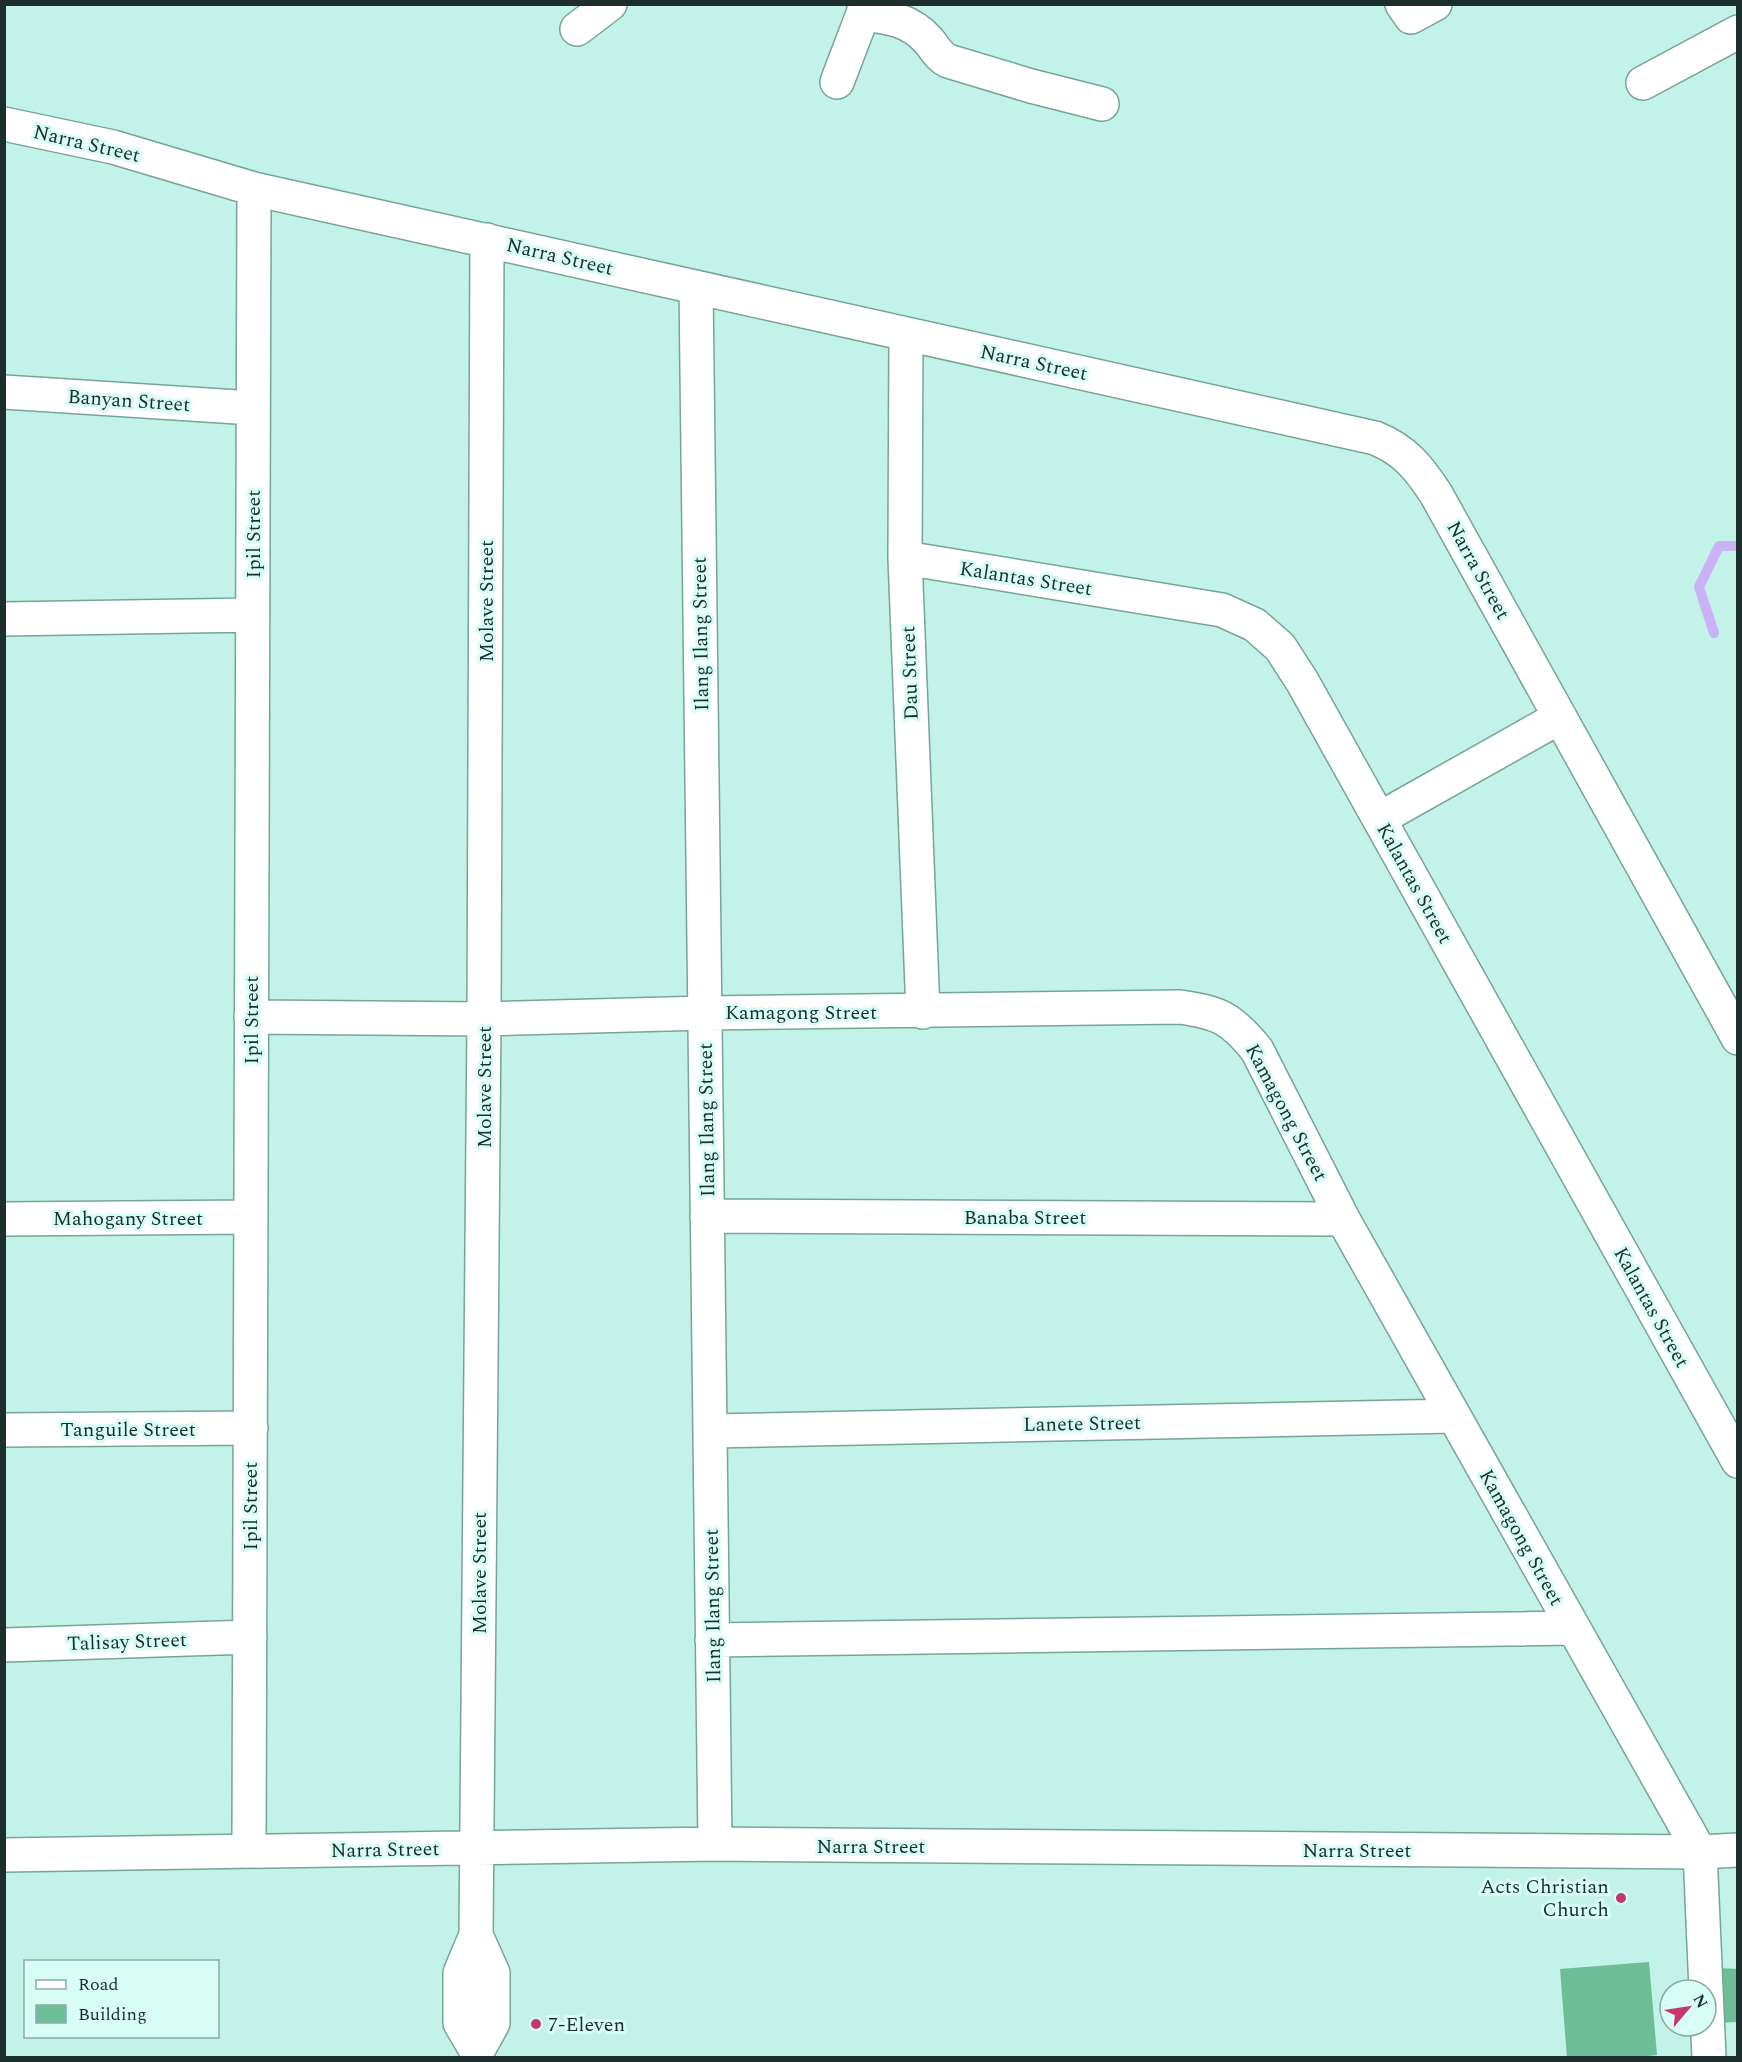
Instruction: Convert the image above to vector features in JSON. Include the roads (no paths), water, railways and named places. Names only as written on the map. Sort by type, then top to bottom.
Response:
[{"type":"street","points":[[578,29],[610,4]]},
{"type":"street","points":[[837,82],[864,9],[911,25],[922,33],[941,57],[948,61],[1102,104]]},
{"type":"street","points":[[1643,83],[1737,32]]},
{"type":"street","name":"Narra Street","points":[[4,124],[112,147],[254,189],[1376,438],[1392,445],[1411,460],[1436,494],[1737,1038]]},
{"type":"street","name":"Ipil Street","points":[[249,1851],[254,189]]},
{"type":"street","name":"Molave Street","points":[[477,2055],[493,2023],[493,1973],[476,1935],[484,1019],[487,240]]},
{"type":"street","name":"Ilang Ilang Street","points":[[696,287],[715,1844]]},
{"type":"street","name":"Dau Street","points":[[906,334],[905,558],[923,1012]]},
{"type":"street","name":"Banyan Street","points":[[4,392],[253,408]]},
{"type":"street","name":"Kalantas Street","points":[[905,558],[1222,610],[1255,625],[1280,647],[1379,819],[1737,1461]]},
{"type":"street","points":[[4,619],[252,615]]},
{"type":"street","points":[[1379,819],[1560,717]]},
{"type":"street","name":"Kamagong Street","points":[[251,1017],[484,1019],[705,1013],[1180,1007],[1202,1010],[1224,1017],[1240,1029],[1257,1050],[1343,1218],[1700,1852],[1709,2058]]},
{"type":"street","name":"Banaba Street","points":[[707,1216],[1343,1218]]},
{"type":"street","name":"Mahogany Street","points":[[4,1219],[251,1217]]},
{"type":"street","name":"Lanete Street","points":[[710,1431],[1454,1416]]},
{"type":"street","name":"Tanguile Street","points":[[4,1430],[250,1428]]},
{"type":"street","points":[[712,1640],[1573,1628]]},
{"type":"street","name":"Talisay Street","points":[[4,1645],[250,1637]]},
{"type":"street","name":"Narra Street","points":[[4,1855],[715,1844],[1700,1852],[1737,1850]]},
{"type":"waterway","points":[[1714,633],[1699,587],[1719,546],[1738,546]]},
{"type":"place","name":"Acts Christian Church","points":[[1621,1898]]},
{"type":"place","name":"7-Eleven","points":[[536,2024]]}]
